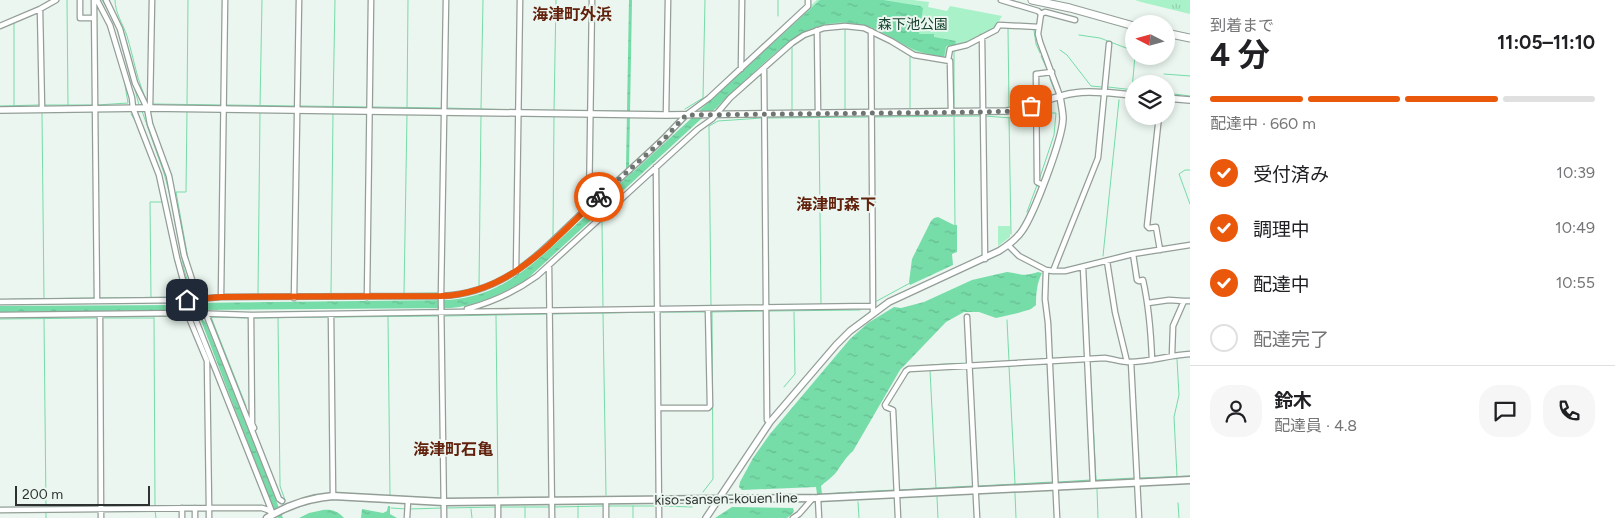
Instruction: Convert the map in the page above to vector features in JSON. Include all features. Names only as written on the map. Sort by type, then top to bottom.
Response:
[{"type":"main road","points":[[1032,0],[1070,8],[1125,23]]},
{"type":"main road","points":[[1175,35],[1190,38]]},
{"type":"main road","name":"kiso-sansen-kouen line","points":[[276,513],[308,500],[333,496],[408,502],[816,498],[1190,480]]},
{"type":"street","points":[[0,26],[56,0]]},
{"type":"street","points":[[80,0],[80,18],[94,18]]},
{"type":"street","points":[[95,0],[94,109],[97,301]]},
{"type":"street","points":[[95,0],[110,25],[134,108],[159,175],[190,312],[207,361],[209,518]]},
{"type":"street","points":[[106,0],[120,29],[136,83],[148,108]]},
{"type":"street","points":[[152,0],[149,116],[169,176],[184,255],[197,298]]},
{"type":"street","points":[[221,297],[225,0]]},
{"type":"street","points":[[294,298],[299,0]]},
{"type":"street","points":[[367,297],[371,0]]},
{"type":"street","points":[[444,518],[441,297],[446,0]]},
{"type":"street","points":[[516,272],[520,0]]},
{"type":"street","points":[[589,207],[592,0]]},
{"type":"street","points":[[666,115],[668,0]]},
{"type":"street","points":[[741,69],[742,0]]},
{"type":"street","points":[[0,302],[188,300],[221,297],[441,297],[477,291],[499,282],[527,264],[688,115],[741,69],[808,6],[808,0]]},
{"type":"street","points":[[1001,0],[1038,11],[1041,14]]},
{"type":"street","points":[[40,9],[42,109]]},
{"type":"street","points":[[1041,14],[1045,12],[1075,20]]},
{"type":"street","points":[[706,518],[770,422],[836,345],[873,310],[984,258],[1008,245],[1022,231],[1043,185],[1060,135],[1063,118],[1060,96],[1040,42],[1041,14]]},
{"type":"street","points":[[953,112],[950,61],[948,60],[950,49],[967,45],[996,30],[999,25],[1039,28]]},
{"type":"street","points":[[460,311],[490,302],[515,291],[549,266],[792,43],[817,30],[845,26],[857,27],[871,31],[914,55],[948,60]]},
{"type":"street","points":[[817,30],[818,114]]},
{"type":"street","points":[[871,31],[873,310]]},
{"type":"street","points":[[982,37],[984,258]]},
{"type":"street","points":[[1053,271],[1098,158],[1109,44]]},
{"type":"street","points":[[764,68],[767,420],[770,422]]},
{"type":"street","points":[[1043,185],[1037,182],[1036,74],[1052,72]]},
{"type":"street","points":[[0,110],[148,108],[629,115],[764,115],[1014,111],[1060,96],[1085,92],[1125,95]]},
{"type":"street","points":[[1175,99],[1190,100]]},
{"type":"street","points":[[149,116],[171,174],[175,191]]},
{"type":"street","points":[[1158,125],[1147,226],[1148,228],[1156,226],[1160,250]]},
{"type":"street","points":[[656,167],[660,518]]},
{"type":"street","points":[[1008,245],[1018,256],[1046,270],[1053,271],[1083,267],[1133,254],[1190,245]]},
{"type":"street","points":[[1133,254],[1137,280],[1143,280],[1148,303],[1152,360]]},
{"type":"street","points":[[1107,261],[1115,312],[1129,362],[1139,518]]},
{"type":"street","points":[[549,266],[552,518]]},
{"type":"street","points":[[1083,267],[1093,485]]},
{"type":"street","points":[[1046,270],[1045,299],[1057,518]]},
{"type":"street","points":[[1148,303],[1169,300],[1190,301]]},
{"type":"street","points":[[1172,355],[1173,326],[1184,301]]},
{"type":"street","points":[[0,315],[190,312],[251,315],[766,308],[873,310]]},
{"type":"street","points":[[658,408],[708,408],[710,406],[708,309]]},
{"type":"street","points":[[190,312],[276,513]]},
{"type":"street","points":[[100,314],[102,518]]},
{"type":"street","points":[[205,314],[279,499],[282,501]]},
{"type":"street","points":[[331,314],[333,496]]},
{"type":"street","points":[[251,315],[252,424],[282,501],[276,513]]},
{"type":"street","points":[[967,317],[977,518]]},
{"type":"street","points":[[898,518],[893,410],[885,405],[909,369],[1105,358],[1129,362],[1190,354]]},
{"type":"street","points":[[793,518],[816,498]]},
{"type":"street","points":[[816,498],[819,518]]},
{"type":"street","points":[[606,500],[606,518]]},
{"type":"street","points":[[407,518],[408,502]]},
{"type":"street","points":[[498,502],[498,518]]},
{"type":"street","points":[[0,510],[256,507],[276,513]]},
{"type":"street","points":[[182,508],[182,518]]},
{"type":"street","points":[[195,508],[195,518]]},
{"type":"green space","name":"森下池公園","points":[[817,0],[913,0],[929,2],[928,7],[947,11],[950,6],[1002,16],[995,28],[967,44],[948,48],[946,58],[913,51],[885,36],[847,24],[822,26],[805,32],[790,42],[717,109],[696,110]]},
{"type":"green space","points":[[1135,0],[1190,0],[1190,14],[1141,2]]},
{"type":"green space","points":[[998,226],[1010,226],[1010,237],[998,246]]},
{"type":"water","points":[[629,0],[632,0],[629,168],[633,172],[820,0],[883,0],[920,6],[923,8],[919,34],[934,34],[934,37],[956,41],[955,45],[946,46],[944,57],[918,51],[867,26],[833,23],[818,26],[804,32],[779,50],[713,111],[701,119],[526,280],[481,302],[451,308],[202,310],[203,320],[206,323],[283,518],[278,518],[273,509],[197,310],[0,312],[0,306],[449,300],[468,297],[501,285],[543,255],[631,173],[626,168]]},
{"type":"water","points":[[938,217],[957,225],[957,252],[952,254],[953,265],[910,285],[912,259],[931,221]]},
{"type":"water","points":[[1007,272],[1025,275],[1042,273],[1037,288],[1036,305],[1031,309],[996,318],[979,312],[964,312],[946,322],[900,370],[853,451],[835,473],[821,486],[822,494],[817,494],[816,487],[742,490],[739,487],[753,458],[770,434],[850,339],[868,323],[894,307],[901,308],[924,302],[972,280]]},
{"type":"water","points":[[388,506],[390,506],[390,514],[397,518],[361,518],[362,509],[383,513],[387,511]]},
{"type":"water","points":[[732,507],[793,508],[794,511],[787,518],[715,518]]},
{"type":"water","points":[[323,510],[334,511],[344,518],[299,518],[309,513]]},
{"type":"waterway","points":[[67,0],[68,105]]},
{"type":"waterway","points":[[102,0],[107,8]]},
{"type":"waterway","points":[[115,0],[116,9],[127,36],[138,79],[148,103]]},
{"type":"waterway","points":[[187,106],[188,0]]},
{"type":"waterway","points":[[260,107],[262,0]]},
{"type":"waterway","points":[[333,109],[335,0]]},
{"type":"waterway","points":[[407,109],[408,0]]},
{"type":"waterway","points":[[481,109],[483,0]]},
{"type":"waterway","points":[[554,111],[556,0]]},
{"type":"waterway","points":[[685,109],[703,98],[705,0]]},
{"type":"waterway","points":[[778,0],[778,16]]},
{"type":"waterway","points":[[14,23],[14,105]]},
{"type":"waterway","points":[[1008,28],[1009,107]]},
{"type":"waterway","points":[[845,29],[845,110]]},
{"type":"waterway","points":[[1034,30],[1036,44],[1040,53]]},
{"type":"waterway","points":[[1079,35],[1100,38],[1125,48]]},
{"type":"waterway","points":[[792,46],[792,111]]},
{"type":"waterway","points":[[1060,50],[1067,55],[1091,86],[1102,87]]},
{"type":"waterway","points":[[954,51],[954,108]]},
{"type":"waterway","points":[[910,56],[910,110]]},
{"type":"waterway","points":[[1041,56],[1047,69]]},
{"type":"waterway","points":[[1133,75],[1134,65]]},
{"type":"waterway","points":[[1164,74],[1190,76]]},
{"type":"waterway","points":[[97,105],[128,103],[124,79]]},
{"type":"waterway","points":[[1050,79],[1054,89]]},
{"type":"waterway","points":[[133,82],[139,105]]},
{"type":"waterway","points":[[1108,87],[1125,89]]},
{"type":"waterway","points":[[1175,94],[1190,96]]},
{"type":"waterway","points":[[1103,256],[1119,100]]},
{"type":"waterway","points":[[153,104],[221,105]]},
{"type":"waterway","points":[[0,106],[39,105]]},
{"type":"waterway","points":[[44,105],[93,105]]},
{"type":"waterway","points":[[226,105],[295,106]]},
{"type":"waterway","points":[[300,106],[368,107]]},
{"type":"waterway","points":[[372,107],[441,108]]},
{"type":"waterway","points":[[446,108],[516,110]]},
{"type":"waterway","points":[[520,110],[589,111]]},
{"type":"waterway","points":[[142,111],[171,199],[184,269],[192,297]]},
{"type":"waterway","points":[[187,111],[186,192],[176,192],[189,264]]},
{"type":"waterway","points":[[593,111],[627,111]]},
{"type":"waterway","points":[[258,294],[260,112]]},
{"type":"waterway","points":[[42,113],[44,299]]},
{"type":"waterway","points":[[1037,113],[1056,113],[1054,135],[1039,180]]},
{"type":"waterway","points":[[131,114],[136,122]]},
{"type":"waterway","points":[[331,294],[333,114]]},
{"type":"waterway","points":[[985,116],[1011,118],[1033,114]]},
{"type":"waterway","points":[[404,294],[407,115]]},
{"type":"waterway","points":[[479,287],[481,115]]},
{"type":"waterway","points":[[954,115],[955,226]]},
{"type":"waterway","points":[[553,237],[554,116]]},
{"type":"waterway","points":[[874,117],[980,116]]},
{"type":"waterway","points":[[767,118],[869,117]]},
{"type":"waterway","points":[[1009,117],[1011,234]]},
{"type":"waterway","points":[[711,306],[709,126],[718,121],[762,118]]},
{"type":"waterway","points":[[819,120],[821,305]]},
{"type":"waterway","points":[[596,197],[628,168]]},
{"type":"waterway","points":[[1190,170],[1185,170],[1179,174],[1190,204]]},
{"type":"waterway","points":[[1027,212],[1037,185]]},
{"type":"waterway","points":[[616,207],[630,194]]},
{"type":"waterway","points":[[151,298],[150,202],[163,202]]},
{"type":"waterway","points":[[532,256],[574,218]]},
{"type":"waterway","points":[[602,220],[603,308]]},
{"type":"waterway","points":[[195,282],[200,296],[209,296]]},
{"type":"waterway","points":[[875,302],[910,283]]},
{"type":"waterway","points":[[370,294],[438,293]]},
{"type":"waterway","points":[[360,294],[365,294]]},
{"type":"waterway","points":[[99,298],[186,297]]},
{"type":"waterway","points":[[19,299],[95,298]]},
{"type":"waterway","points":[[0,300],[17,299]]},
{"type":"waterway","points":[[769,311],[860,310]]},
{"type":"waterway","points":[[711,312],[764,311]]},
{"type":"waterway","points":[[552,314],[655,312]]},
{"type":"waterway","points":[[660,312],[706,312]]},
{"type":"waterway","points":[[703,492],[713,479],[712,312]]},
{"type":"waterway","points":[[784,387],[795,374],[794,312]]},
{"type":"waterway","points":[[603,313],[606,495]]},
{"type":"waterway","points":[[445,316],[547,314]]},
{"type":"waterway","points":[[496,315],[498,495]]},
{"type":"waterway","points":[[155,506],[154,316],[186,316]]},
{"type":"waterway","points":[[388,316],[390,495]]},
{"type":"waterway","points":[[334,317],[440,316]]},
{"type":"waterway","points":[[192,317],[236,427]]},
{"type":"waterway","points":[[246,406],[211,317],[249,318]]},
{"type":"waterway","points":[[278,317],[280,486],[285,500]]},
{"type":"waterway","points":[[254,318],[330,317]]},
{"type":"waterway","points":[[0,319],[98,318]]},
{"type":"waterway","points":[[102,318],[153,318]]},
{"type":"waterway","points":[[44,319],[46,507]]},
{"type":"waterway","points":[[1007,320],[1009,361]]},
{"type":"waterway","points":[[1177,359],[1179,395],[1174,417],[1177,476]]},
{"type":"waterway","points":[[930,365],[966,363]]},
{"type":"waterway","points":[[1090,363],[1096,480]]},
{"type":"waterway","points":[[1009,366],[1015,484]]},
{"type":"waterway","points":[[930,370],[936,488]]},
{"type":"waterway","points":[[1140,478],[1190,476]]},
{"type":"waterway","points":[[1096,480],[1135,478]]},
{"type":"waterway","points":[[1058,482],[1091,480]]},
{"type":"waterway","points":[[978,486],[1053,482]]},
{"type":"waterway","points":[[899,490],[973,486]]},
{"type":"waterway","points":[[1097,489],[1098,518]]},
{"type":"waterway","points":[[856,492],[895,490]]},
{"type":"waterway","points":[[826,494],[852,492]]},
{"type":"waterway","points":[[1015,493],[1016,518]]},
{"type":"waterway","points":[[937,497],[938,518]]},
{"type":"waterway","points":[[858,502],[859,518]]},
{"type":"waterway","points":[[1178,503],[1179,518]]},
{"type":"waterway","points":[[578,506],[578,518]]},
{"type":"waterway","points":[[554,507],[603,506]]},
{"type":"waterway","points":[[608,506],[656,506]]},
{"type":"waterway","points":[[633,506],[633,518]]},
{"type":"waterway","points":[[661,506],[692,507]]},
{"type":"waterway","points":[[447,508],[496,507]]},
{"type":"waterway","points":[[501,507],[549,507]]},
{"type":"waterway","points":[[525,507],[525,518]]},
{"type":"waterway","points":[[391,508],[406,509]]},
{"type":"waterway","points":[[410,509],[442,508]]},
{"type":"waterway","points":[[471,509],[472,518]]},
{"type":"waterway","points":[[155,511],[156,518]]},
{"type":"waterway","points":[[46,512],[46,518]]},
{"type":"way so far","points":[[599,197],[665,138],[686,115],[983,112],[1014,111],[1031,106]]},
{"type":"district","name":"海津町外浜","points":[[572,14]]},
{"type":"district","name":"海津町森下","points":[[836,204]]},
{"type":"district","name":"海津町石亀","points":[[453,449]]},
{"type":"route","points":[[187,300],[221,297],[454,296],[477,291],[499,282],[527,264],[599,197]]}]
